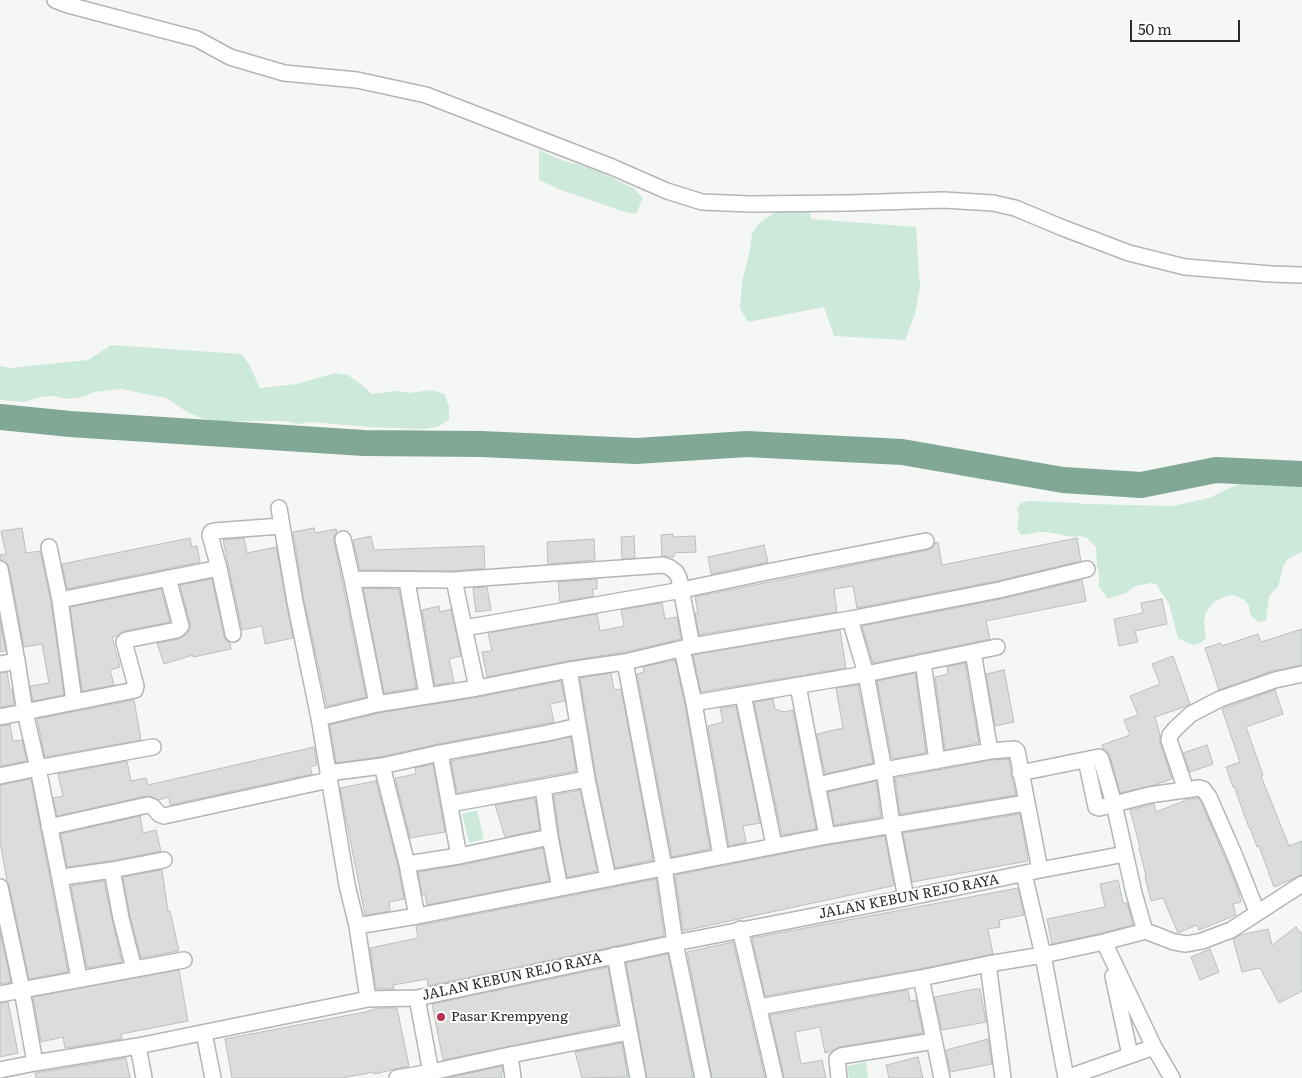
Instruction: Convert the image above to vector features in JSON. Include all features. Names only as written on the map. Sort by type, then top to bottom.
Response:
[{"type":"street","points":[[55,0],[197,39],[230,57],[284,73],[357,80],[426,96],[612,167],[667,191],[702,202],[770,204],[943,200],[993,204],[1015,208],[1129,253],[1185,267],[1302,275]]},
{"type":"street","points":[[279,508],[294,602],[319,718],[347,884],[357,926],[368,999]]},
{"type":"street","points":[[233,634],[210,535],[211,532],[282,526]]},
{"type":"street","points":[[343,539],[377,704]]},
{"type":"street","points":[[464,628],[682,590],[926,541]]},
{"type":"street","points":[[49,547],[60,600],[74,701]]},
{"type":"street","points":[[352,579],[454,580],[663,565],[676,572],[682,590],[694,703],[721,856]]},
{"type":"street","points":[[60,600],[219,568]]},
{"type":"street","points":[[0,569],[25,712],[38,768],[79,978]]},
{"type":"street","points":[[319,718],[377,704],[625,662],[687,648],[850,619],[999,590],[1087,569]]},
{"type":"street","points":[[0,717],[135,690],[136,686],[123,643],[126,640],[177,630],[181,626],[168,578]]},
{"type":"street","points":[[454,580],[477,688]]},
{"type":"street","points":[[407,581],[427,696]]},
{"type":"street","points":[[850,619],[866,674],[906,898]]},
{"type":"street","points":[[694,703],[866,674],[997,647]]},
{"type":"street","points":[[973,652],[990,751]]},
{"type":"street","points":[[0,664],[17,661]]},
{"type":"street","points":[[625,662],[664,867],[675,942],[703,1078]]},
{"type":"street","points":[[923,662],[937,761]]},
{"type":"street","points":[[569,670],[587,779],[608,878]]},
{"type":"street","points":[[1186,790],[1169,740],[1175,728],[1191,714],[1220,699],[1275,680],[1302,674]]},
{"type":"street","points":[[798,686],[827,836]]},
{"type":"street","points":[[744,694],[774,845]]},
{"type":"street","points":[[49,827],[148,805],[164,816],[329,776],[578,726]]},
{"type":"street","points":[[0,776],[153,748]]},
{"type":"street","points":[[817,785],[884,770],[990,751],[1016,750],[1040,870]]},
{"type":"street","points":[[440,753],[459,856]]},
{"type":"street","points":[[1020,773],[1086,760],[1096,807],[1099,808],[1149,795],[1199,788],[1203,790],[1209,797],[1257,912]]},
{"type":"street","points":[[382,766],[407,864],[417,916]]},
{"type":"street","points":[[450,804],[587,779]]},
{"type":"street","points":[[543,787],[560,888]]},
{"type":"street","points":[[357,926],[417,916],[774,845],[1026,803]]},
{"type":"street","points":[[759,1007],[922,978],[988,964],[1106,946],[1141,933],[1144,928],[1114,804]]},
{"type":"street","points":[[407,864],[459,856],[550,837]]},
{"type":"street","name":"JALAN KEBUN REJO RAYA","points":[[0,1070],[138,1046],[368,999],[417,998],[675,942],[1125,854]]},
{"type":"street","points":[[60,879],[164,860]]},
{"type":"street","points":[[112,870],[121,918],[134,968]]},
{"type":"street","points":[[1024,874],[1044,955],[1066,1078],[1154,1047]]},
{"type":"street","points":[[1143,930],[1167,940],[1186,944],[1202,941],[1231,930],[1302,885]]},
{"type":"street","points":[[0,887],[35,1063]]},
{"type":"street","points":[[740,929],[775,1078]]},
{"type":"street","points":[[1106,946],[1154,1047],[1172,1078]]},
{"type":"street","points":[[1106,946],[1130,1055]]},
{"type":"street","points":[[614,956],[638,1078]]},
{"type":"street","points":[[0,994],[184,960]]},
{"type":"street","points":[[988,964],[1003,1078]]},
{"type":"street","points":[[922,978],[942,1078]]},
{"type":"street","points":[[417,998],[432,1075]]},
{"type":"street","points":[[398,1078],[432,1075],[510,1055],[629,1032]]},
{"type":"street","points":[[204,1033],[213,1078]]},
{"type":"street","points":[[839,1078],[837,1059],[841,1056],[934,1041]]},
{"type":"street","points":[[138,1046],[144,1078]]},
{"type":"street","points":[[510,1055],[514,1078]]},
{"type":"green space","points":[[539,150],[561,160],[594,169],[633,188],[643,198],[636,214],[561,190],[539,180]]},
{"type":"green space","points":[[810,211],[811,219],[916,227],[920,287],[915,314],[905,340],[834,336],[824,307],[748,322],[740,308],[742,282],[752,233],[760,222],[776,212]]},
{"type":"green space","points":[[111,345],[241,354],[249,364],[260,388],[297,384],[335,373],[348,375],[372,394],[397,391],[409,393],[431,390],[444,394],[449,406],[449,420],[437,427],[424,429],[312,422],[298,424],[284,421],[215,421],[189,413],[166,398],[121,389],[94,392],[82,397],[67,399],[54,396],[40,397],[24,402],[0,400],[0,366],[11,368],[88,360]]},
{"type":"green space","points":[[1254,479],[1302,486],[1302,552],[1286,561],[1278,587],[1269,596],[1266,621],[1259,622],[1253,618],[1245,600],[1233,595],[1226,596],[1214,602],[1206,612],[1204,623],[1206,639],[1194,645],[1178,638],[1169,604],[1156,584],[1150,583],[1136,586],[1126,593],[1108,599],[1099,587],[1096,547],[1087,538],[1047,532],[1021,535],[1017,529],[1019,515],[1017,509],[1021,503],[1029,501],[1173,506],[1209,498]]},
{"type":"green space","points":[[477,810],[484,839],[469,843],[462,814]]},
{"type":"green space","points":[[866,1062],[868,1078],[849,1078],[847,1066]]},
{"type":"building","points":[[22,528],[26,553],[40,551],[51,602],[64,695],[33,701],[30,686],[49,683],[42,644],[24,647],[9,567],[7,563],[0,560],[0,555],[6,554],[1,531]]},
{"type":"building","points":[[314,528],[315,533],[336,529],[337,532],[334,536],[334,541],[366,697],[327,706],[304,600],[293,532]]},
{"type":"building","points":[[673,534],[673,537],[695,536],[696,552],[674,553],[674,557],[662,556],[661,535]]},
{"type":"building","points":[[371,536],[374,550],[484,546],[485,568],[454,571],[360,570],[353,540]]},
{"type":"building","points":[[634,536],[635,558],[622,559],[621,537]]},
{"type":"building","points":[[190,538],[192,547],[197,546],[200,562],[67,589],[62,564]]},
{"type":"building","points":[[244,538],[247,553],[276,547],[293,638],[265,644],[262,626],[242,630],[223,540]]},
{"type":"building","points":[[1077,538],[1081,561],[997,581],[857,608],[853,586],[834,589],[837,612],[699,635],[695,613],[698,613],[695,597],[928,550],[938,542],[942,565]]},
{"type":"building","points":[[594,539],[595,560],[548,564],[547,542]]},
{"type":"building","points":[[764,545],[768,562],[711,574],[708,557]]},
{"type":"building","points":[[212,579],[224,636],[230,643],[231,649],[193,657],[193,655],[164,664],[157,643],[179,639],[188,633],[190,628],[180,585]]},
{"type":"building","points":[[597,579],[597,589],[592,589],[594,596],[560,602],[558,582]]},
{"type":"building","points":[[1082,580],[1086,601],[986,621],[990,639],[873,663],[862,626],[1001,599]]},
{"type":"building","points":[[487,587],[491,610],[476,612],[473,588]]},
{"type":"building","points":[[363,588],[399,589],[416,688],[384,693]]},
{"type":"building","points":[[161,589],[170,622],[124,631],[112,637],[120,667],[110,670],[114,685],[82,691],[70,607]]},
{"type":"building","points":[[1162,599],[1167,624],[1135,631],[1138,642],[1119,646],[1114,619],[1143,613],[1141,603]]},
{"type":"building","points":[[662,603],[665,619],[677,617],[681,639],[626,652],[567,661],[487,677],[482,652],[492,651],[488,633],[597,614],[600,631],[624,626],[621,610]]},
{"type":"building","points":[[439,606],[440,612],[451,609],[461,656],[449,659],[454,682],[435,685],[422,610]]},
{"type":"building","points":[[0,621],[6,651],[0,652]]},
{"type":"building","points":[[1302,629],[1302,665],[1272,671],[1219,690],[1205,648],[1221,643],[1222,646],[1258,634],[1261,642]]},
{"type":"building","points":[[840,630],[846,668],[701,692],[693,655]]},
{"type":"building","points":[[1173,656],[1190,704],[1155,717],[1160,735],[1160,743],[1172,779],[1120,793],[1110,756],[1103,749],[1102,745],[1130,735],[1124,720],[1138,715],[1130,696],[1160,684],[1152,664]]},
{"type":"building","points":[[675,660],[685,705],[710,849],[672,857],[637,674],[644,672],[643,667]]},
{"type":"building","points":[[965,663],[979,743],[945,750],[935,677],[948,674],[947,667]]},
{"type":"building","points":[[1004,670],[1014,722],[995,726],[986,674]]},
{"type":"building","points":[[7,672],[14,705],[0,707],[0,673]]},
{"type":"building","points":[[611,673],[614,690],[621,689],[653,860],[615,868],[596,777],[580,678]]},
{"type":"building","points":[[915,673],[926,753],[892,759],[877,681]]},
{"type":"building","points":[[561,681],[565,701],[550,704],[554,722],[380,757],[336,763],[330,725],[379,713],[479,697]]},
{"type":"building","points":[[858,685],[873,763],[825,774],[817,734],[843,728],[836,688]]},
{"type":"building","points":[[1275,690],[1283,714],[1246,727],[1263,775],[1261,776],[1289,846],[1302,841],[1302,875],[1274,887],[1226,767],[1240,762],[1222,709]]},
{"type":"building","points":[[773,699],[775,709],[784,712],[793,710],[816,829],[782,835],[754,702]]},
{"type":"building","points":[[134,700],[141,740],[45,757],[37,719]]},
{"type":"building","points":[[736,706],[760,823],[743,826],[746,842],[729,846],[708,726],[723,722],[720,708]]},
{"type":"building","points":[[10,725],[13,741],[22,740],[27,761],[0,766],[0,726]]},
{"type":"building","points":[[571,737],[576,771],[457,793],[451,761]]},
{"type":"building","points":[[1207,745],[1213,764],[1190,772],[1183,753]]},
{"type":"building","points":[[314,747],[317,765],[310,767],[312,774],[170,805],[169,797],[158,800],[151,796],[146,796],[57,816],[53,798],[63,796],[58,774],[127,761],[131,781],[146,778],[148,785]]},
{"type":"building","points":[[1009,759],[1016,795],[900,814],[895,778],[991,760]]},
{"type":"building","points":[[433,764],[445,832],[410,838],[395,778],[416,774],[415,768]]},
{"type":"building","points":[[31,779],[68,972],[29,979],[0,841],[0,785]]},
{"type":"building","points":[[376,781],[398,866],[404,899],[389,902],[390,911],[365,915],[340,788]]},
{"type":"building","points":[[876,781],[881,817],[834,825],[828,792]]},
{"type":"building","points":[[580,790],[597,871],[567,877],[554,795]]},
{"type":"building","points":[[535,798],[540,830],[505,837],[495,805]]},
{"type":"building","points":[[1198,798],[1225,858],[1241,902],[1233,904],[1236,915],[1199,930],[1197,925],[1178,933],[1163,898],[1151,901],[1130,810],[1154,804],[1156,812],[1184,800]]},
{"type":"building","points":[[1020,814],[1028,861],[912,882],[903,833]]},
{"type":"building","points":[[140,816],[143,833],[156,830],[161,851],[67,867],[61,834]]},
{"type":"building","points":[[885,836],[894,885],[892,886],[683,931],[675,875]]},
{"type":"building","points":[[543,848],[549,881],[427,905],[425,894],[422,895],[418,872]]},
{"type":"building","points":[[162,870],[168,911],[170,911],[179,951],[141,958],[130,916],[123,877]]},
{"type":"building","points":[[656,879],[664,936],[428,986],[427,979],[393,985],[394,989],[376,989],[370,948],[418,938],[416,926]]},
{"type":"building","points":[[1118,880],[1123,903],[1127,903],[1133,925],[1052,944],[1047,919],[1105,907],[1100,884]]},
{"type":"building","points":[[104,881],[122,962],[87,968],[71,886]]},
{"type":"building","points":[[1018,888],[1024,915],[999,920],[1000,927],[988,929],[993,954],[765,996],[752,938]]},
{"type":"building","points":[[1296,927],[1302,934],[1302,991],[1279,1003],[1260,968],[1242,972],[1233,939],[1240,935],[1268,929],[1272,945]]},
{"type":"building","points":[[0,932],[11,982],[0,984]]},
{"type":"building","points":[[733,942],[765,1078],[712,1078],[687,952]]},
{"type":"building","points":[[1210,949],[1219,972],[1200,980],[1191,957]]},
{"type":"building","points":[[668,954],[693,1078],[647,1078],[626,963]]},
{"type":"building","points":[[608,967],[618,1024],[443,1060],[432,1004]]},
{"type":"building","points":[[179,970],[188,1021],[121,1034],[122,1039],[65,1048],[63,1037],[41,1042],[33,997]]},
{"type":"building","points":[[980,989],[986,1022],[942,1030],[934,997]]},
{"type":"building","points":[[908,990],[910,1001],[916,1000],[923,1033],[840,1047],[825,1053],[820,1027],[795,1032],[801,1064],[822,1060],[826,1078],[784,1078],[770,1015]]},
{"type":"building","points":[[8,1002],[18,1053],[0,1057],[0,1003]]},
{"type":"building","points":[[378,1008],[397,1008],[409,1066],[374,1074],[374,1072],[342,1078],[232,1078],[225,1039]]},
{"type":"building","points":[[988,1039],[992,1064],[950,1072],[946,1050]]},
{"type":"building","points":[[622,1043],[628,1077],[582,1078],[575,1052]]},
{"type":"building","points":[[918,1057],[923,1078],[889,1078],[886,1065]]},
{"type":"building","points":[[126,1058],[130,1078],[36,1078],[35,1073]]},
{"type":"building","points":[[502,1066],[502,1078],[448,1078]]},
{"type":"waterway","points":[[0,417],[70,424],[364,443],[481,444],[636,451],[747,444],[902,452],[1063,480],[1141,485],[1216,470],[1302,474]]},
{"type":"place","name":"Pasar Krempyeng","points":[[441,1017]]}]
